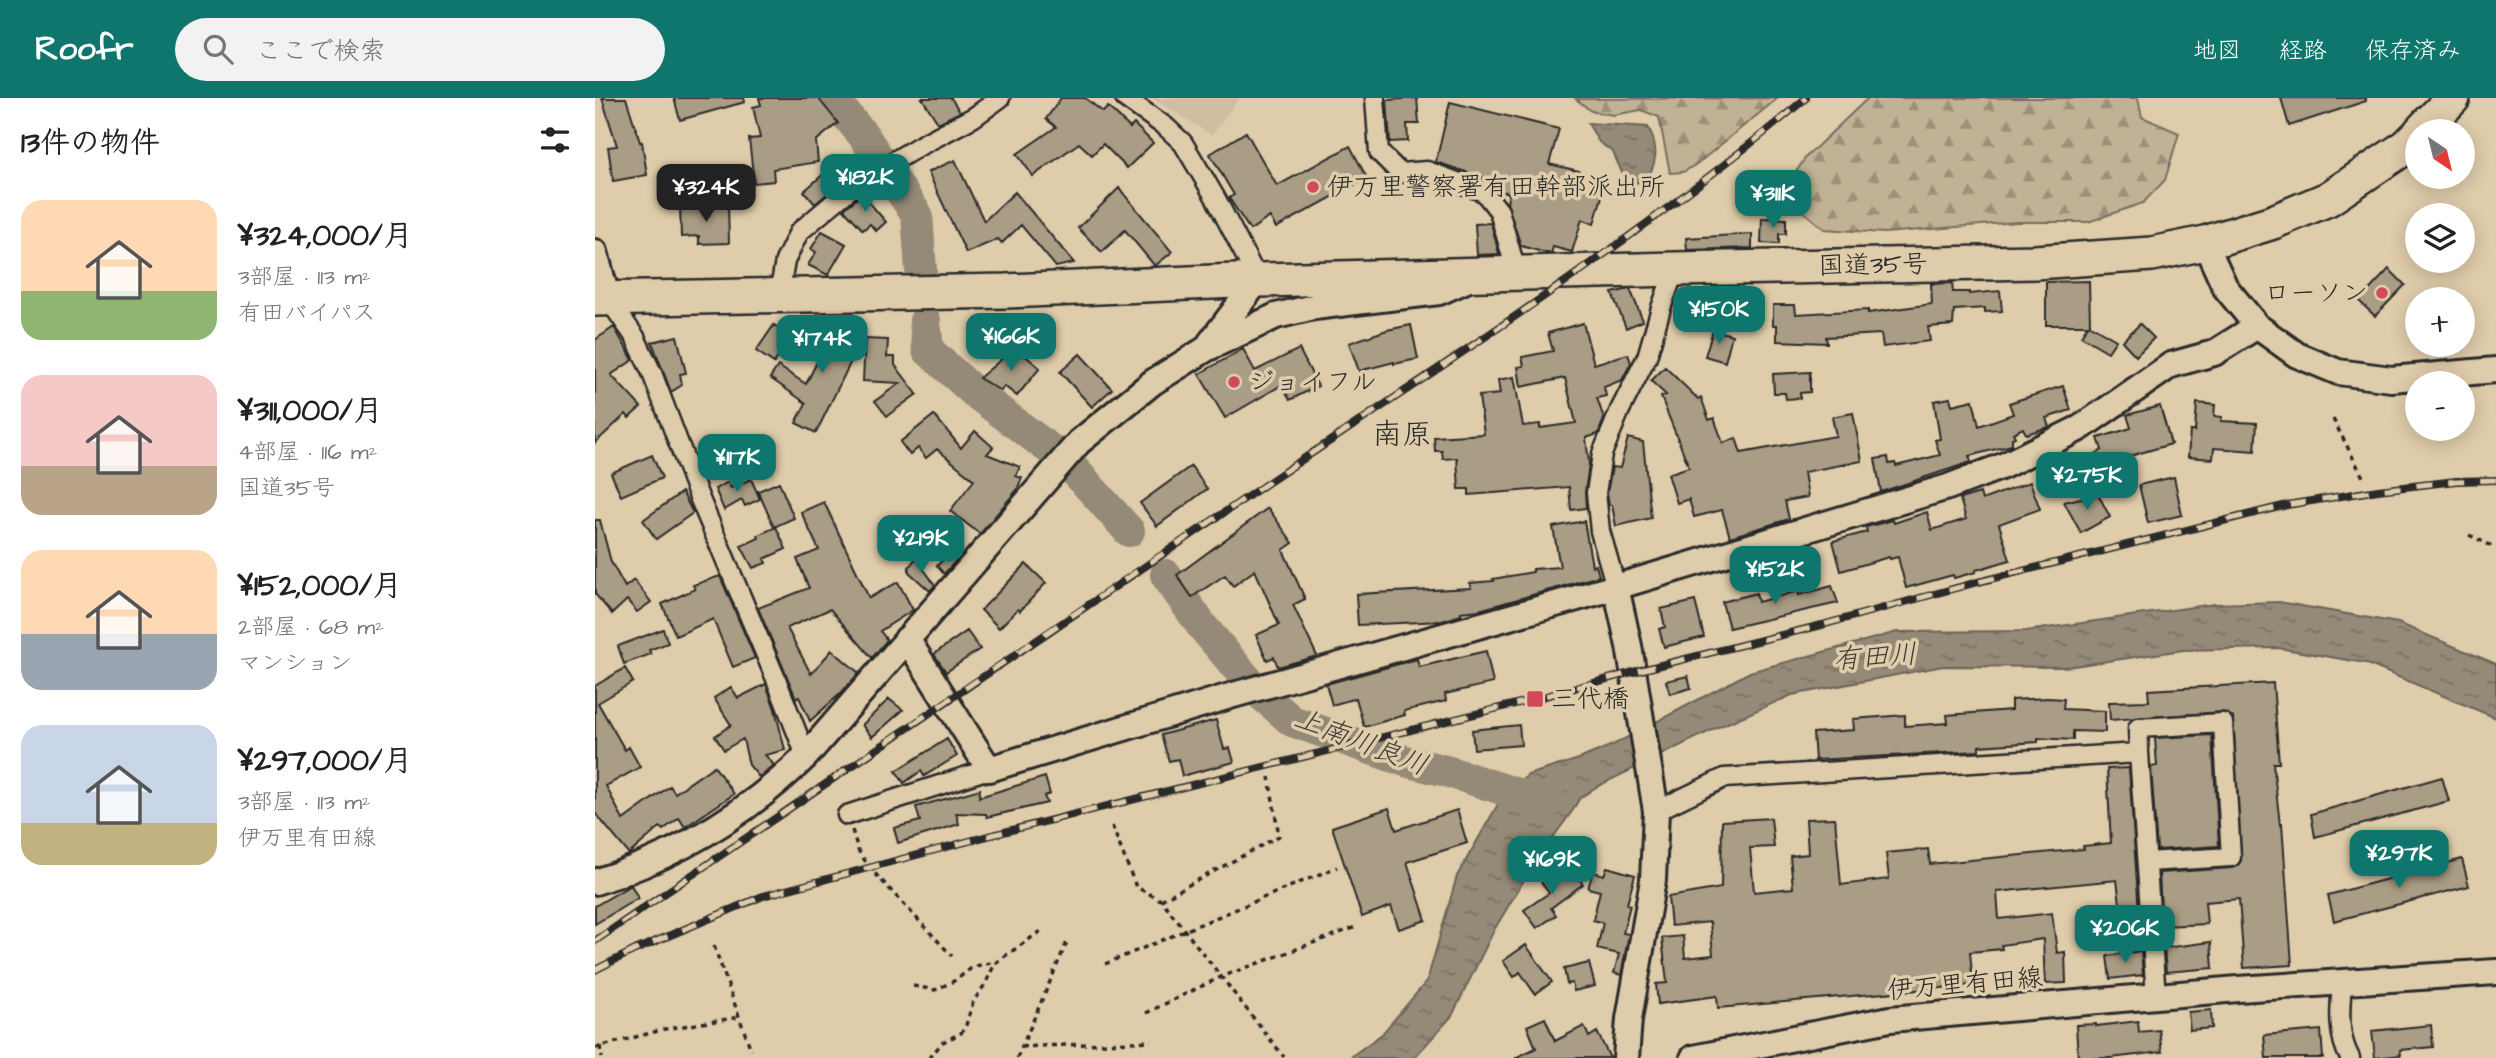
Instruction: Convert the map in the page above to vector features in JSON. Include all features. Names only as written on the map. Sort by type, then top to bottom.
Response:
[{"type":"highway","points":[[2433,119],[2453,98]]},
{"type":"highway","name":"国道35号","points":[[601,298],[1006,291],[1258,280],[2035,262],[2152,254],[2204,243],[2273,222],[2328,199],[2405,147]]},
{"type":"street","points":[[785,296],[782,278],[785,261],[799,232],[856,184],[974,117],[1000,98]]},
{"type":"street","points":[[1125,98],[1166,127],[1183,143],[1216,197],[1258,280],[1206,349]]},
{"type":"street","points":[[1375,98],[1379,152],[1400,173],[1427,171],[1484,192],[1499,211],[1517,274]]},
{"type":"street","points":[[2204,243],[2225,287],[2256,326],[2297,355],[2338,372],[2391,379],[2496,370]]},
{"type":"street","points":[[595,252],[601,298],[635,338],[652,373],[699,497],[806,756]]},
{"type":"street","points":[[1626,1058],[1629,1019],[1653,880],[1655,800],[1616,587],[1600,531],[1596,493],[1602,454],[1620,410],[1647,357],[1675,269]]},
{"type":"street","points":[[595,882],[675,851],[733,818],[785,777],[1079,442],[1153,382],[1206,349],[1276,316],[1314,307],[1439,292],[1475,276]]},
{"type":"street","points":[[847,815],[1230,696],[1616,587],[1898,503],[2003,466],[2080,428],[2171,365],[2214,353],[2256,326]]},
{"type":"street","points":[[907,639],[989,769]]},
{"type":"street","points":[[2147,862],[2231,857],[2223,723],[2138,728],[2156,997]]},
{"type":"street","points":[[1655,800],[1724,778],[2139,753]]},
{"type":"street","name":"伊万里有田線","points":[[1693,1058],[1890,1019],[2238,989],[2496,972]]},
{"type":"street","points":[[2342,983],[2339,1012],[2342,1042],[2350,1058]]},
{"type":"path","points":[[2333,419],[2364,480]]},
{"type":"path","points":[[2469,535],[2496,548]]},
{"type":"path","points":[[1161,900],[1279,836],[1269,777]]},
{"type":"path","points":[[847,815],[858,850],[869,867],[952,956]]},
{"type":"path","points":[[1112,827],[1136,887],[1161,900],[1284,1057]]},
{"type":"path","points":[[1105,964],[1337,867]]},
{"type":"path","points":[[1146,1013],[1221,977],[1356,927]]},
{"type":"path","points":[[929,1058],[943,1042],[961,1033],[973,1002],[995,964],[1044,929]]},
{"type":"path","points":[[1017,1058],[1067,942]]},
{"type":"path","points":[[714,946],[751,1049]]},
{"type":"path","points":[[913,986],[935,990],[956,980],[970,969],[982,964],[995,964]]},
{"type":"path","points":[[602,1058],[598,1047],[665,1029],[740,1017]]},
{"type":"path","points":[[1021,1047],[1151,1041]]},
{"type":"shaded area","points":[[1152,98],[1239,98],[1212,135]]},
{"type":"green space","points":[[1778,98],[1697,164],[1683,172],[1670,173],[1659,117],[1641,110],[1613,115],[1591,111],[1576,99]]},
{"type":"green space","points":[[1868,98],[2138,98],[2142,117],[2179,133],[2165,180],[2143,203],[2088,222],[2017,222],[1884,233],[1824,229],[1799,208],[1792,178],[1806,157]]},
{"type":"water","points":[[1588,123],[1648,127],[1654,142],[1655,156],[1651,171],[1642,183],[1632,182],[1624,177],[1613,152],[1599,142]]},
{"type":"water","name":"有田川","points":[[2279,602],[2398,623],[2496,664],[2496,718],[2365,663],[2278,648],[2183,650],[2067,667],[1943,666],[1792,695],[1716,728],[1596,787],[1579,799],[1533,865],[1494,930],[1452,1016],[1414,1058],[1349,1058],[1382,1034],[1427,981],[1457,876],[1501,799],[1528,775],[1615,744],[1750,672],[1897,632],[2026,631],[2214,604]]},
{"type":"building","points":[[602,98],[626,98],[642,142],[647,175],[613,181],[608,147],[617,146]]},
{"type":"building","points":[[674,98],[744,98],[745,102],[680,120]]},
{"type":"building","points":[[759,98],[818,98],[838,123],[816,141],[818,162],[773,169],[774,181],[754,183],[749,139],[760,138],[753,107],[761,105]]},
{"type":"building","points":[[922,98],[951,98],[960,112],[938,123]]},
{"type":"building","points":[[1061,98],[1085,98],[1103,112],[1108,107],[1130,128],[1134,124],[1153,143],[1127,168],[1103,144],[1092,155],[1079,143],[1033,176],[1017,154],[1056,127],[1046,119]]},
{"type":"building","points":[[1417,98],[1419,124],[1407,124],[1408,141],[1390,142],[1387,100]]},
{"type":"building","points":[[2281,98],[2366,98],[2366,101],[2289,126]]},
{"type":"building","points":[[1450,102],[1559,129],[1549,164],[1579,171],[1576,184],[1603,193],[1594,224],[1582,219],[1572,252],[1553,247],[1551,253],[1546,253],[1521,246],[1507,203],[1509,193],[1501,191],[1502,184],[1436,162]]},
{"type":"building","points":[[1246,132],[1277,186],[1350,146],[1367,178],[1276,228],[1270,217],[1250,230],[1229,198],[1234,195],[1210,154]]},
{"type":"building","points":[[955,160],[984,221],[1015,192],[1074,263],[1056,267],[1021,225],[1002,243],[998,239],[966,253],[928,172]]},
{"type":"building","points":[[834,165],[846,178],[815,204],[804,191]]},
{"type":"building","points":[[1119,188],[1172,252],[1156,265],[1125,230],[1102,252],[1078,228]]},
{"type":"building","points":[[862,194],[886,222],[876,231],[870,224],[863,230],[844,209]]},
{"type":"building","points":[[728,205],[729,243],[699,244],[699,236],[681,237],[680,207]]},
{"type":"building","points":[[1762,218],[1786,219],[1786,234],[1779,234],[1779,244],[1761,243]]},
{"type":"building","points":[[1491,223],[1499,254],[1477,255],[1475,224]]},
{"type":"building","points":[[822,231],[846,244],[828,275],[808,265],[816,252],[811,249]]},
{"type":"building","points":[[1752,234],[1752,248],[1687,250],[1686,238]]},
{"type":"building","name":"ローソン","points":[[2389,269],[2405,285],[2375,316],[2359,301]]},
{"type":"building","points":[[2089,281],[2090,325],[2116,340],[2108,352],[2081,336],[2088,325],[2046,325],[2046,282]]},
{"type":"building","points":[[1952,283],[1953,292],[1969,294],[2000,291],[2002,311],[1985,312],[1985,308],[1954,310],[1953,325],[1928,327],[1930,341],[1883,347],[1881,334],[1826,337],[1827,343],[1777,341],[1777,325],[1773,325],[1773,305],[1795,305],[1796,314],[1868,310],[1868,313],[1932,304],[1931,284]]},
{"type":"building","points":[[1630,289],[1643,321],[1626,328],[1612,293]]},
{"type":"building","points":[[827,317],[851,320],[840,338],[862,339],[816,433],[796,423],[806,403],[770,378],[778,366],[806,384],[829,338],[833,338],[819,331]]},
{"type":"building","points":[[1583,323],[1594,364],[1628,354],[1631,363],[1622,380],[1604,387],[1606,396],[1597,398],[1604,419],[1598,434],[1586,438],[1589,464],[1586,508],[1571,510],[1569,487],[1469,495],[1469,489],[1459,489],[1457,458],[1443,459],[1442,451],[1435,451],[1434,437],[1484,434],[1479,396],[1500,394],[1498,380],[1514,377],[1523,426],[1540,424],[1540,428],[1576,423],[1565,378],[1521,387],[1518,367],[1524,366],[1522,357],[1553,351],[1548,333]]},
{"type":"building","points":[[2140,324],[2154,338],[2136,356],[2122,341]]},
{"type":"building","points":[[774,325],[792,337],[774,363],[756,351]]},
{"type":"building","points":[[1411,325],[1418,359],[1359,371],[1349,343]]},
{"type":"building","points":[[614,327],[633,360],[611,375],[641,407],[629,418],[626,414],[595,443],[595,340]]},
{"type":"building","points":[[1713,330],[1732,335],[1725,362],[1705,356]]},
{"type":"building","points":[[677,336],[686,373],[680,374],[682,385],[671,392],[652,342]]},
{"type":"building","points":[[865,339],[888,340],[887,357],[895,357],[895,365],[917,394],[887,416],[875,401],[900,383],[863,381]]},
{"type":"building","points":[[1243,349],[1255,371],[1299,349],[1318,386],[1290,400],[1282,385],[1225,418],[1199,374]]},
{"type":"building","points":[[1010,352],[1018,357],[1022,353],[1040,368],[1017,396],[1004,386],[1001,391],[979,378]]},
{"type":"building","points":[[1080,354],[1112,389],[1092,407],[1060,372]]},
{"type":"building","points":[[1665,367],[1698,399],[1701,397],[1709,420],[1714,418],[1723,443],[1736,438],[1741,453],[1836,436],[1832,417],[1853,413],[1862,461],[1804,472],[1808,497],[1785,501],[1789,519],[1730,537],[1722,510],[1694,517],[1689,499],[1677,503],[1668,474],[1689,467],[1661,397],[1666,395],[1651,381]]},
{"type":"building","points":[[1810,372],[1810,392],[1800,393],[1800,398],[1786,399],[1785,393],[1774,393],[1773,374]]},
{"type":"building","points":[[2063,386],[2071,410],[2046,418],[2049,427],[2026,434],[2023,428],[2013,433],[2015,437],[2012,438],[2012,445],[1969,456],[1971,462],[1881,492],[1875,459],[1888,457],[1889,464],[1895,463],[1896,466],[1940,455],[1935,440],[1940,439],[1934,401],[1950,398],[1952,405],[1973,400],[1979,426],[2013,414],[2009,403]]},
{"type":"building","points":[[2197,403],[2215,405],[2214,416],[2222,417],[2221,421],[2257,423],[2255,451],[2214,448],[2213,459],[2188,457],[2190,431],[2195,431]]},
{"type":"building","points":[[2160,406],[2171,444],[2053,483],[2047,464],[2065,458],[2070,473],[2102,450],[2098,438],[2131,428],[2127,415]]},
{"type":"building","points":[[934,415],[961,448],[975,431],[993,447],[987,454],[1020,467],[1016,476],[1022,478],[1017,490],[980,534],[950,511],[974,480],[937,449],[926,458],[918,448],[910,455],[900,442]]},
{"type":"building","points":[[1628,438],[1643,442],[1651,518],[1616,526],[1607,493],[1612,467],[1620,468]]},
{"type":"building","points":[[652,455],[662,478],[621,496],[611,473]]},
{"type":"building","points":[[1191,466],[1207,489],[1157,526],[1140,503]]},
{"type":"building","points":[[2174,477],[2182,515],[2148,523],[2139,485]]},
{"type":"building","points":[[751,479],[760,499],[745,506],[742,500],[724,510],[715,489],[728,482],[731,488]]},
{"type":"building","points":[[779,482],[794,518],[774,527],[758,491]]},
{"type":"building","points":[[2030,482],[2040,509],[1999,524],[2010,560],[1954,578],[1953,575],[1906,588],[1898,557],[1889,557],[1841,571],[1833,541],[1867,532],[1866,527],[1893,520],[1894,523],[1927,512],[1932,530],[1966,519],[1960,499],[1980,493],[1982,500]]},
{"type":"building","points":[[682,492],[693,513],[656,539],[643,520]]},
{"type":"building","points":[[2098,494],[2110,517],[2081,533],[2064,502]]},
{"type":"building","points":[[824,502],[869,598],[898,582],[913,610],[880,631],[887,640],[872,658],[830,609],[787,628],[811,674],[832,650],[859,673],[810,721],[799,697],[796,698],[758,608],[809,588],[797,559],[819,550],[801,512]]},
{"type":"building","points":[[1268,508],[1293,543],[1283,550],[1305,599],[1293,605],[1317,656],[1278,667],[1274,657],[1267,660],[1256,635],[1279,625],[1255,570],[1233,586],[1225,575],[1192,597],[1177,575]]},
{"type":"building","points":[[595,520],[600,520],[611,562],[625,587],[634,580],[651,602],[637,612],[627,600],[612,614],[595,594]]},
{"type":"building","points":[[1584,521],[1592,566],[1596,565],[1599,576],[1479,610],[1461,612],[1461,615],[1442,621],[1358,625],[1356,594],[1471,588],[1470,583],[1494,581],[1493,579],[1533,572],[1533,569],[1560,567],[1553,527]]},
{"type":"building","points":[[776,527],[786,549],[764,559],[766,563],[753,568],[741,546]]},
{"type":"building","points":[[953,548],[961,555],[944,574],[937,566]]},
{"type":"building","points":[[916,558],[935,585],[930,591],[909,572],[909,567]]},
{"type":"building","points":[[1026,564],[1046,583],[1020,611],[1018,609],[999,628],[981,610]]},
{"type":"building","points":[[720,576],[755,658],[733,667],[713,619],[676,636],[662,604],[695,589],[693,585]]},
{"type":"building","points":[[1832,586],[1838,603],[1729,628],[1722,602],[1756,593],[1758,602],[1798,591],[1799,595]]},
{"type":"building","points":[[1695,601],[1704,637],[1664,647],[1659,629],[1665,627],[1661,609]]},
{"type":"building","points":[[663,629],[668,643],[649,650],[651,654],[624,664],[618,646]]},
{"type":"building","points":[[967,631],[980,649],[946,672],[934,654]]},
{"type":"building","points":[[1486,651],[1493,683],[1445,694],[1446,701],[1404,711],[1405,715],[1364,727],[1356,698],[1332,705],[1326,684],[1417,659],[1419,667]]},
{"type":"building","points":[[625,668],[633,682],[598,703],[625,750],[629,747],[640,767],[606,786],[623,820],[670,786],[675,793],[714,766],[734,794],[685,827],[679,818],[663,830],[660,827],[629,854],[595,813],[595,686]]},
{"type":"building","points":[[1688,676],[1691,688],[1670,694],[1666,681]]},
{"type":"building","points":[[2273,683],[2279,763],[2273,763],[2280,825],[2282,824],[2292,965],[2244,968],[2239,899],[2205,902],[2207,924],[2162,926],[2159,873],[2232,868],[2241,861],[2233,717],[2222,712],[2110,720],[2109,702],[2149,701],[2148,690]]},
{"type":"building","points":[[766,684],[785,750],[765,755],[774,765],[759,777],[749,765],[743,739],[724,750],[715,736],[731,725],[714,698],[731,687],[738,698]]},
{"type":"building","points":[[889,699],[903,710],[872,737],[862,725]]},
{"type":"building","points":[[2064,699],[2063,709],[2105,711],[2105,732],[2073,731],[2073,740],[2038,738],[2038,742],[1979,746],[1979,751],[1815,760],[1813,733],[1854,730],[1853,719],[1905,715],[1905,726],[1948,723],[1947,715],[2011,710],[2011,700]]},
{"type":"building","points":[[1216,720],[1224,749],[1230,748],[1234,762],[1182,776],[1178,759],[1169,761],[1161,735]]},
{"type":"building","points":[[1519,725],[1521,745],[1474,749],[1472,730]]},
{"type":"building","points":[[2212,735],[2219,846],[2157,850],[2151,767],[2157,766],[2155,738]]},
{"type":"building","points":[[947,739],[957,756],[924,776],[921,771],[904,783],[896,771]]},
{"type":"building","points":[[2129,768],[2140,927],[2117,928],[2116,918],[2080,920],[2079,909],[2120,904],[2117,880],[1997,892],[1999,919],[2052,913],[2057,953],[2065,952],[2066,983],[2045,984],[2043,939],[2001,945],[2002,949],[1970,952],[1973,985],[1718,1008],[1717,996],[1658,1004],[1656,984],[1667,983],[1662,938],[1683,936],[1685,958],[1713,955],[1710,922],[1671,926],[1668,897],[1721,888],[1722,821],[1771,818],[1774,847],[1750,848],[1754,892],[1793,888],[1790,856],[1808,854],[1806,819],[1835,818],[1841,885],[1889,879],[1886,853],[1928,849],[1930,864],[2084,849],[2083,846],[2111,843],[2107,769]]},
{"type":"building","points":[[1045,777],[1050,794],[1044,796],[1047,803],[987,817],[986,814],[956,813],[959,824],[898,843],[894,828],[920,821],[916,807],[980,789],[979,797]]},
{"type":"building","points":[[2442,777],[2449,801],[2315,837],[2311,814]]},
{"type":"building","points":[[1389,808],[1396,830],[1457,810],[1467,843],[1407,862],[1426,920],[1399,929],[1391,906],[1362,917],[1332,827]]},
{"type":"building","points":[[2462,859],[2469,886],[2334,921],[2328,895]]},
{"type":"building","points":[[1561,867],[1570,878],[1575,874],[1583,884],[1551,908],[1556,915],[1537,928],[1524,910],[1549,893],[1541,882]]},
{"type":"building","points":[[1607,867],[1635,875],[1627,904],[1630,905],[1623,933],[1629,934],[1621,975],[1614,973],[1619,954],[1597,949],[1603,923],[1593,920],[1600,891],[1588,888],[1593,872],[1604,875]]},
{"type":"building","points":[[631,885],[638,898],[595,924],[595,906]]},
{"type":"building","points":[[2211,942],[2213,968],[2166,972],[2164,948]]},
{"type":"building","points":[[1526,945],[1552,982],[1535,994],[1520,972],[1514,977],[1503,961]]},
{"type":"building","points":[[2141,951],[2143,975],[2110,979],[2107,956]]},
{"type":"building","points":[[1589,963],[1595,986],[1574,991],[1572,983],[1567,984],[1564,969]]},
{"type":"building","points":[[2211,1010],[2212,1028],[2190,1030],[2188,1012]]},
{"type":"building","points":[[1545,1018],[1555,1041],[1584,1026],[1589,1037],[1597,1032],[1610,1058],[1515,1058],[1536,1048],[1527,1026]]},
{"type":"building","points":[[2138,1021],[2139,1032],[2159,1030],[2162,1052],[2111,1058],[2078,1058],[2076,1025],[2096,1026]]},
{"type":"building","points":[[2431,1025],[2433,1047],[2400,1050],[2401,1055],[2375,1058],[2372,1031]]},
{"type":"building","points":[[2321,1030],[2323,1058],[2266,1058],[2264,1035]]},
{"type":"waterway","name":"上南川良川","points":[[832,98],[863,135],[917,215],[921,271]]},
{"type":"waterway","name":"上南川良川","points":[[925,321],[928,350],[974,392],[1067,462],[1129,531]]},
{"type":"waterway","name":"上南川良川","points":[[1166,575],[1202,626],[1256,690],[1292,721],[1405,761],[1527,797],[1550,800]]},
{"type":"railway","points":[[595,941],[1543,297],[1677,201],[1806,98]]},
{"type":"railway","points":[[595,970],[635,950],[763,896],[988,836],[1535,699],[1974,583],[2287,505],[2378,490],[2456,481],[2496,480]]},
{"type":"place","name":"伊万里警察署有田幹部派出所","points":[[1313,187]]},
{"type":"place","name":"ローソン","points":[[2382,293]]},
{"type":"place","name":"ジョイフル","points":[[1234,382]]},
{"type":"place","name":"三代橋","points":[[1535,699]]},
{"type":"district","name":"南原","points":[[1402,435]]}]
